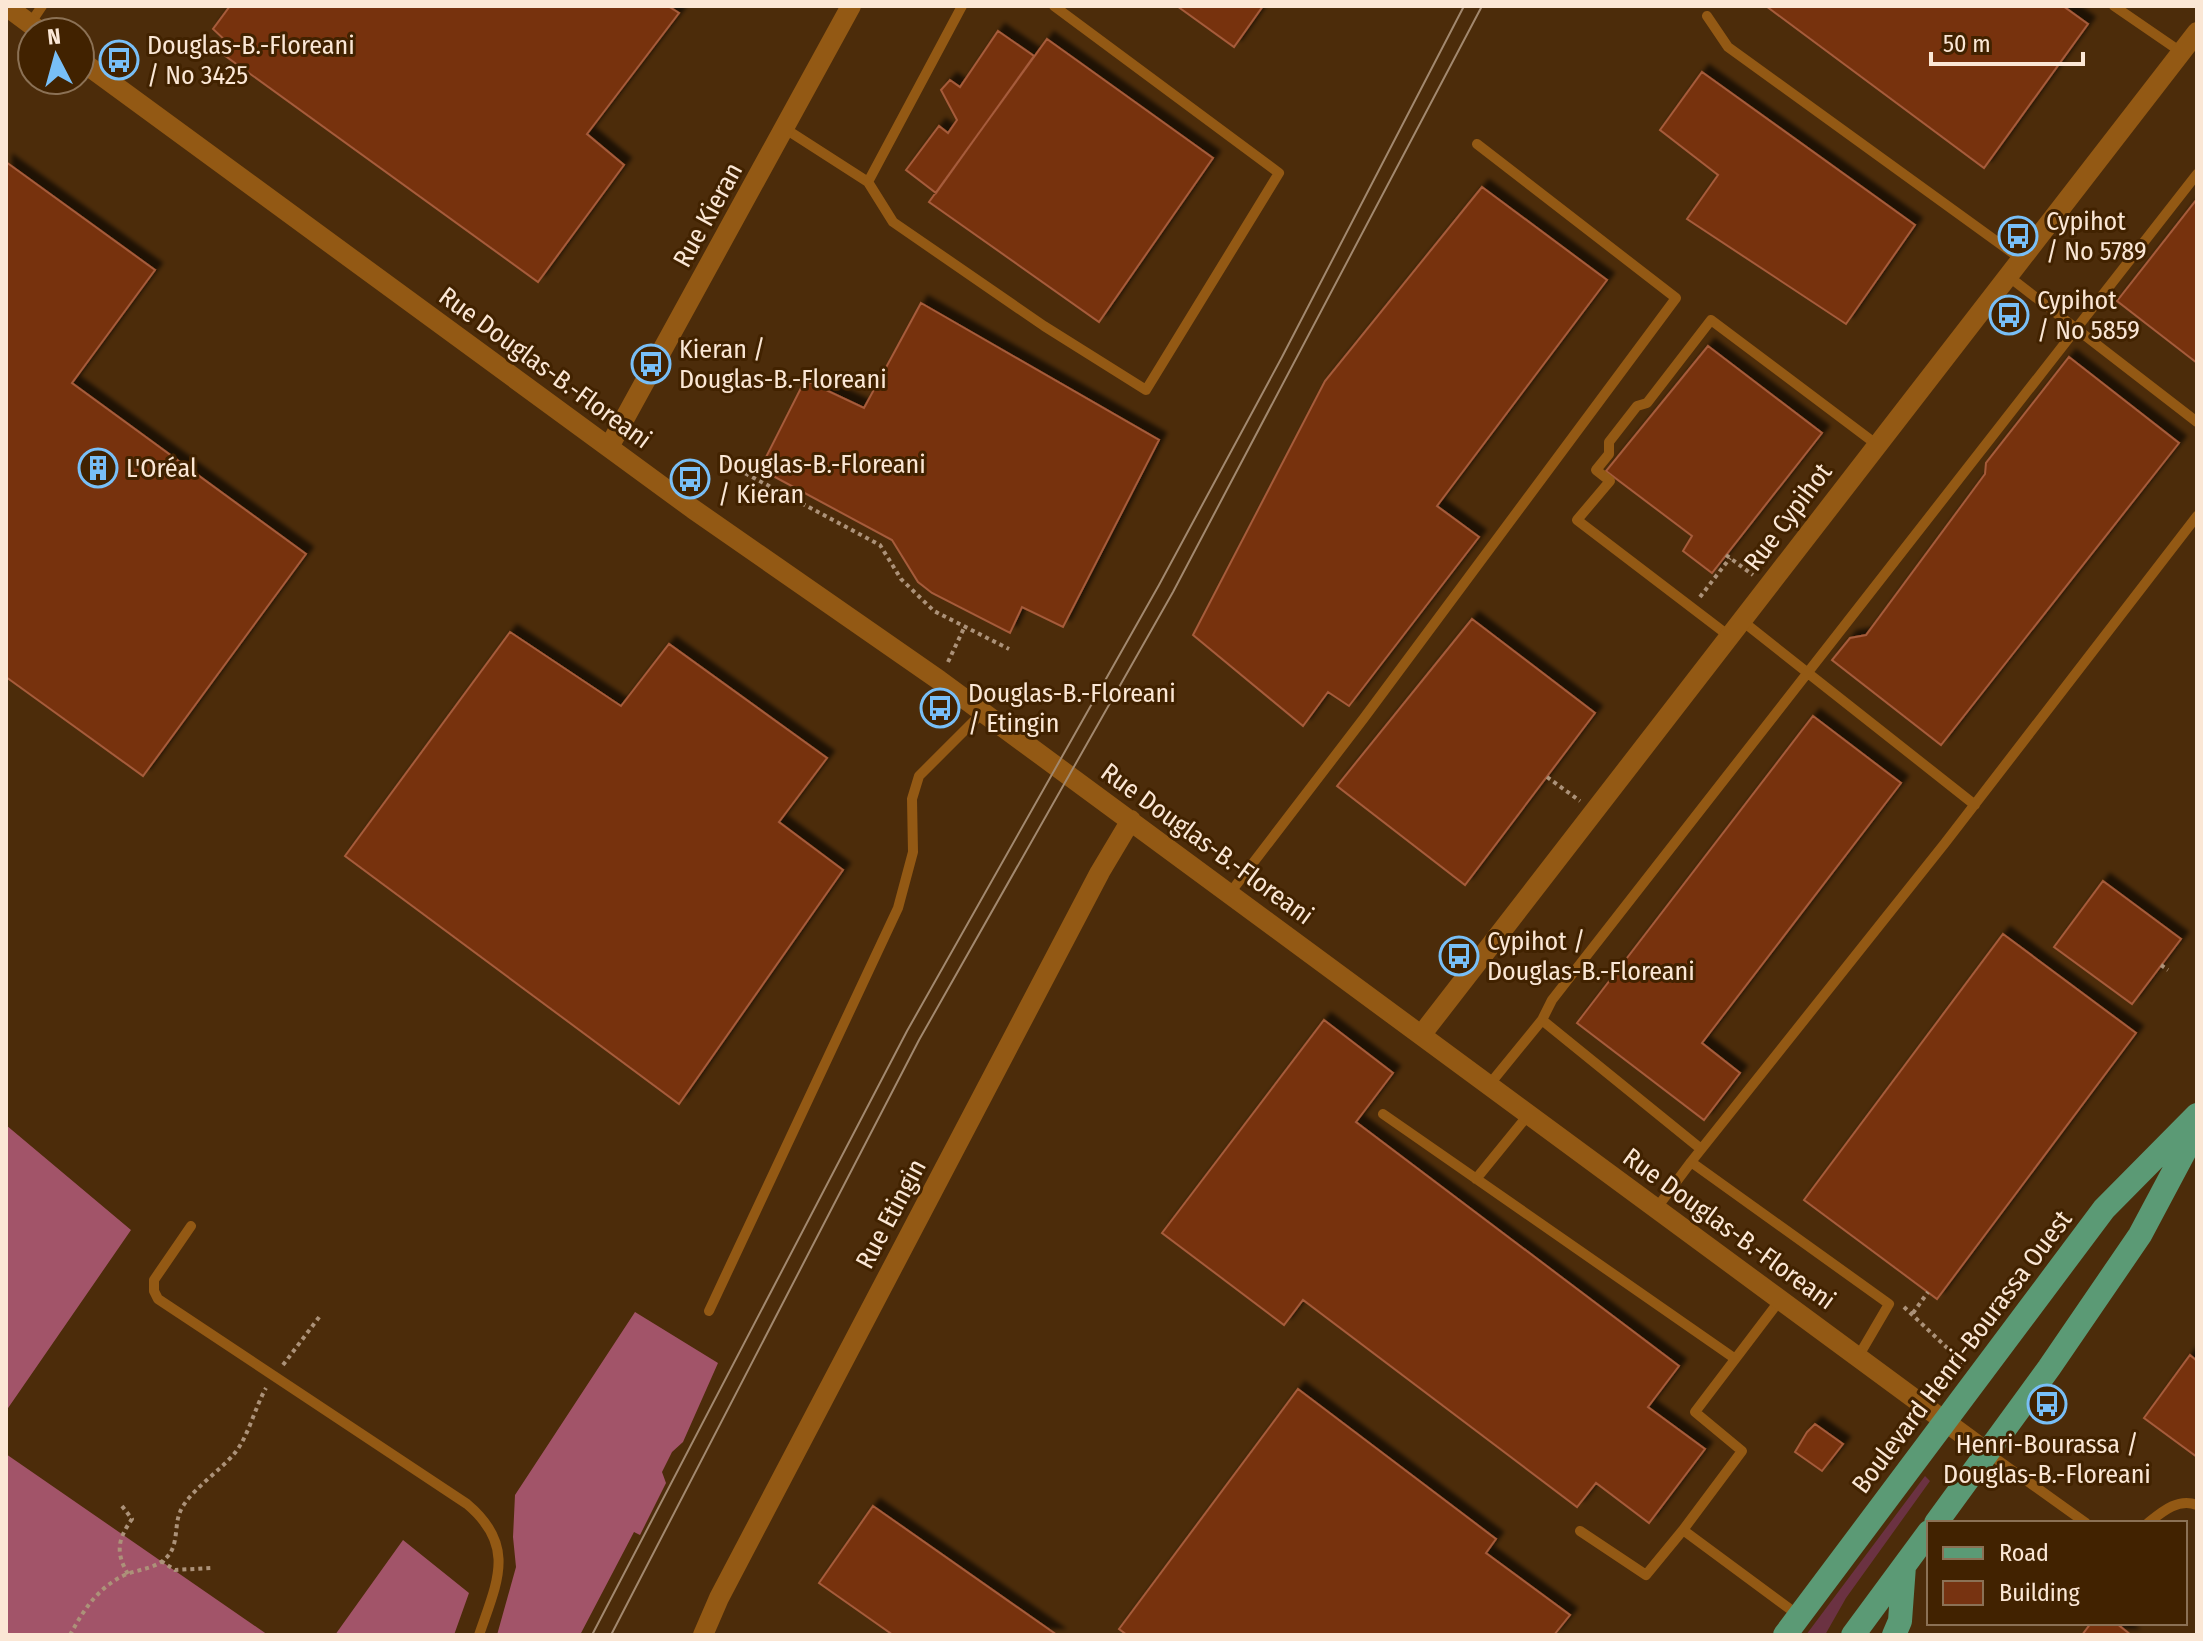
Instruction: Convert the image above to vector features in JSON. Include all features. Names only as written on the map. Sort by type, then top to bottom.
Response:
[{"type":"main road","name":"Boulevard Henri-Bourassa Ouest","points":[[1792,1625],[2104,1209],[2197,1115]]},
{"type":"main road","points":[[1937,1521],[2140,1235],[2197,1128]]},
{"type":"main road","points":[[1853,1635],[1927,1535]]},
{"type":"main road","points":[[1894,1635],[1900,1621],[1904,1566]]},
{"type":"street","name":"Rue Kieran","points":[[609,447],[851,6]]},
{"type":"street","name":"Rue Cypihot","points":[[1422,1034],[2197,32]]},
{"type":"street","name":"Rue Douglas-B.-Floreani","points":[[96,72],[609,447],[1131,820],[1988,1453]]},
{"type":"street","name":"Rue Etingin","points":[[703,1635],[719,1598],[1022,1020],[1131,820]]},
{"type":"lane","points":[[868,182],[962,6]]},
{"type":"lane","points":[[784,128],[868,182],[893,222],[1044,326],[1146,390],[1279,173],[1054,6]]},
{"type":"lane","points":[[2119,7],[2181,52]]},
{"type":"lane","points":[[1707,16],[1728,47],[2014,267],[2078,329],[2197,422]]},
{"type":"lane","points":[[1230,893],[1676,298],[1477,144]]},
{"type":"lane","points":[[1489,1085],[1542,1020],[1552,1000],[2197,174]]},
{"type":"lane","points":[[1876,444],[1711,320],[1647,403],[1637,406],[1609,442],[1609,454],[1596,470],[1610,481],[1577,520],[1735,628],[1809,673],[1975,805]]},
{"type":"lane","points":[[1656,1209],[1975,805],[2197,516]]},
{"type":"lane","points":[[709,1311],[898,908],[913,852],[912,799],[919,776],[983,712]]},
{"type":"lane","points":[[1542,1020],[1701,1149]]},
{"type":"lane","points":[[1383,1114],[1734,1358]]},
{"type":"lane","points":[[1476,1179],[1529,1114]]},
{"type":"lane","points":[[1691,1162],[1889,1304],[1858,1357]]},
{"type":"lane","points":[[191,1226],[154,1280],[158,1299],[467,1504],[491,1528],[499,1554],[499,1577],[479,1635]]},
{"type":"lane","points":[[1580,1531],[1646,1575],[1742,1451],[1695,1412],[1780,1300]]},
{"type":"lane","points":[[1988,1453],[2083,1521]]},
{"type":"lane","points":[[2151,1521],[2173,1505],[2197,1505]]},
{"type":"lane","points":[[1683,1530],[1792,1625]]},
{"type":"path","points":[[724,462],[880,545],[901,579],[934,611],[1009,649]]},
{"type":"path","points":[[1700,597],[1728,556],[1754,576]]},
{"type":"path","points":[[939,680],[964,628]]},
{"type":"path","points":[[1547,777],[1580,801]]},
{"type":"path","points":[[2161,965],[2168,970]]},
{"type":"path","points":[[1913,1313],[1928,1292]]},
{"type":"path","points":[[1905,1307],[1963,1363]]},
{"type":"path","points":[[282,1367],[320,1316]]},
{"type":"path","points":[[70,1635],[93,1598],[107,1585],[151,1567],[172,1549],[180,1512],[237,1450],[266,1388]]},
{"type":"path","points":[[122,1506],[132,1519],[119,1542],[119,1554],[128,1574]]},
{"type":"path","points":[[161,1561],[175,1570],[211,1568]]},
{"type":"shaded area","points":[[6,1125],[131,1230],[6,1411]]},
{"type":"shaded area","points":[[635,1312],[718,1363],[683,1442],[672,1452],[662,1472],[666,1483],[640,1535],[634,1532],[580,1635],[497,1635],[516,1567],[513,1537],[515,1495]]},
{"type":"shaded area","points":[[6,1454],[268,1635],[6,1635]]},
{"type":"shaded area","points":[[1925,1476],[1930,1481],[1846,1598],[1825,1635],[1806,1635]]},
{"type":"shaded area","points":[[403,1540],[469,1593],[454,1635],[335,1635]]},
{"type":"building","points":[[230,6],[668,6],[679,13],[587,134],[624,165],[538,282],[224,55],[227,42],[213,29]]},
{"type":"building","points":[[1177,6],[1263,6],[1234,47]]},
{"type":"building","points":[[1766,6],[2063,6],[2088,24],[1984,168]]},
{"type":"building","points":[[998,31],[1034,56],[936,193],[906,170],[939,126],[948,133],[957,120],[941,90],[950,80],[960,87]]},
{"type":"building","points":[[1047,39],[1213,158],[1099,322],[929,202]]},
{"type":"building","points":[[1702,72],[1915,225],[1846,324],[1687,219],[1718,175],[1660,130]]},
{"type":"building","name":"L'Oréal","points":[[6,162],[155,270],[72,383],[306,554],[143,776],[6,677]]},
{"type":"building","points":[[1482,187],[1607,280],[1437,506],[1479,537],[1349,706],[1328,692],[1303,726],[1193,635],[1325,381]]},
{"type":"building","points":[[2197,199],[2197,363],[2117,301]]},
{"type":"building","points":[[921,303],[1159,440],[1063,627],[1022,607],[1010,633],[932,593],[918,582],[892,540],[760,469],[805,380],[864,408]]},
{"type":"building","points":[[1708,346],[1822,433],[1712,573],[1683,551],[1692,536],[1606,471]]},
{"type":"building","points":[[2069,357],[2179,443],[1941,745],[1832,660],[1850,638],[1866,635],[1985,474],[1986,463]]},
{"type":"building","points":[[1472,619],[1595,713],[1465,885],[1337,786]]},
{"type":"building","points":[[510,632],[621,706],[669,644],[827,758],[779,822],[843,870],[679,1104],[345,856]]},
{"type":"building","points":[[1813,716],[1901,783],[1702,1043],[1740,1073],[1704,1120],[1577,1023]]},
{"type":"building","points":[[2103,881],[2181,939],[2132,1004],[2054,947]]},
{"type":"building","points":[[2003,934],[2136,1033],[1937,1299],[1804,1200]]},
{"type":"building","points":[[1324,1020],[1393,1073],[1356,1122],[1679,1366],[1648,1407],[1705,1449],[1649,1523],[1596,1483],[1577,1507],[1303,1300],[1284,1325],[1162,1233]]},
{"type":"building","points":[[2190,1355],[2197,1361],[2197,1457],[2144,1418]]},
{"type":"building","points":[[1298,1389],[1496,1539],[1486,1553],[1570,1615],[1554,1635],[1127,1635],[1119,1629]]},
{"type":"building","points":[[1815,1424],[1843,1444],[1822,1471],[1795,1452]]},
{"type":"building","points":[[873,1506],[1057,1635],[893,1635],[819,1583]]},
{"type":"building","points":[[2090,1625],[2118,1625],[2131,1635],[2082,1635]]},
{"type":"tram line","points":[[592,1635],[907,1031],[1159,585],[1282,357],[1464,6]]},
{"type":"tram line","points":[[611,1635],[919,1040],[1173,592],[1482,6]]},
{"type":"place","name":"Douglas-B.-Floreani / No 3425","points":[[119,60]]},
{"type":"place","name":"Cypihot / No 5789","points":[[2018,236]]},
{"type":"place","name":"Cypihot / No 5859","points":[[2009,315]]},
{"type":"place","name":"Kieran / Douglas-B.-Floreani","points":[[651,364]]},
{"type":"place","name":"L'Oréal","points":[[98,468]]},
{"type":"place","name":"Douglas-B.-Floreani / Kieran","points":[[690,479]]},
{"type":"place","name":"Douglas-B.-Floreani / Etingin","points":[[940,708]]},
{"type":"place","name":"Cypihot / Douglas-B.-Floreani","points":[[1459,956]]},
{"type":"place","name":"Henri-Bourassa / Douglas-B.-Floreani","points":[[2047,1404]]}]
